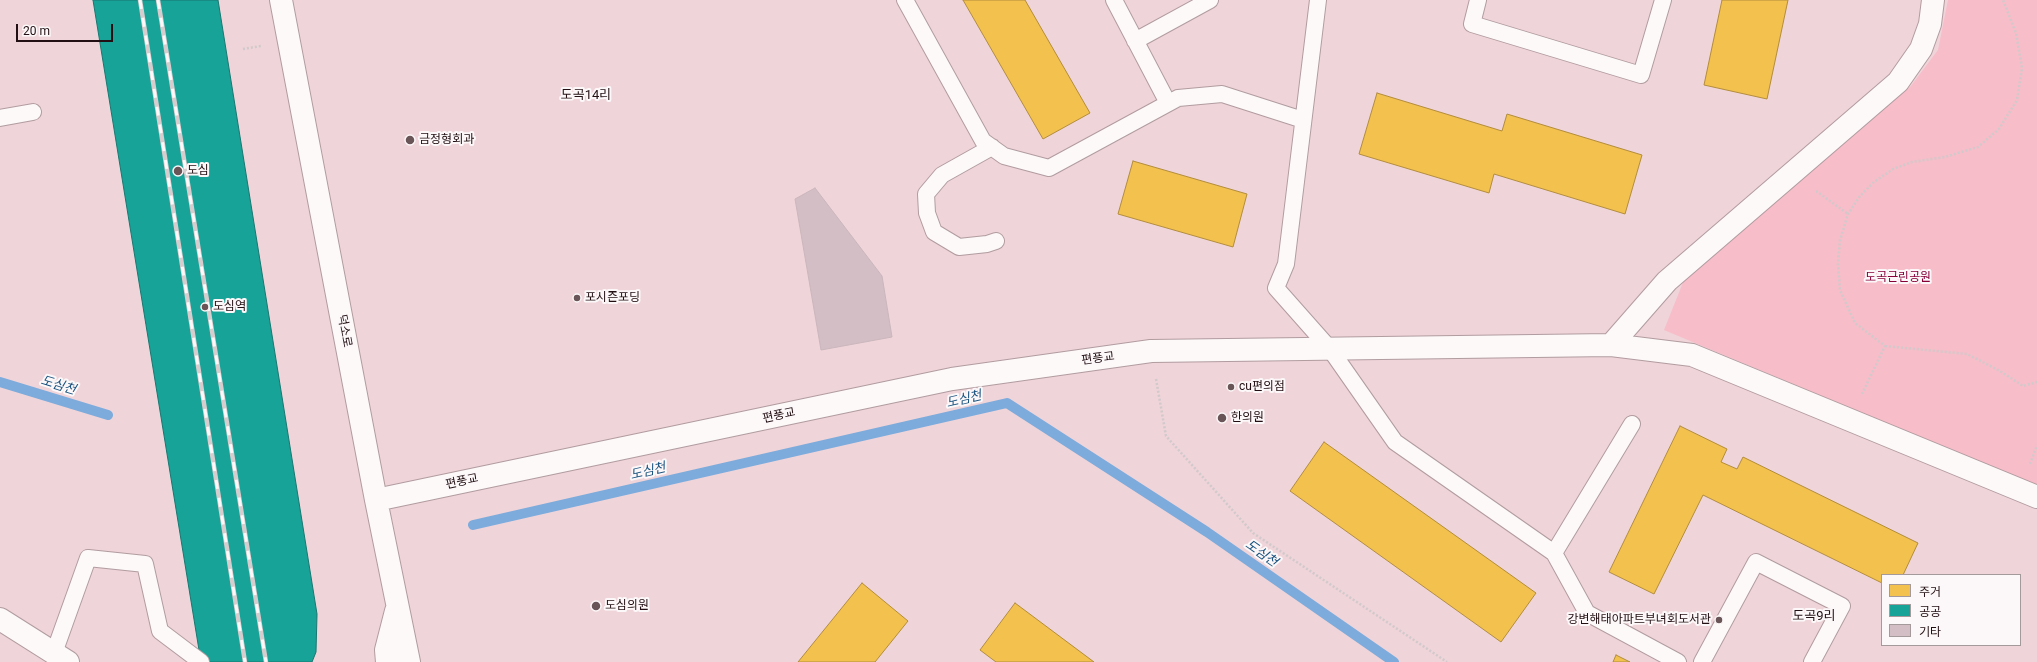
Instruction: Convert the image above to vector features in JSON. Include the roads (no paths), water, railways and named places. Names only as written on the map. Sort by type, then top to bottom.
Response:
[{"type":"street","name":"덕소로","points":[[281,0],[376,500],[409,662]]},
{"type":"street","points":[[1610,345],[1667,281],[1898,82],[1921,49],[1930,24],[1932,0]]},
{"type":"street","name":"편풍교","points":[[376,500],[952,379],[1151,351],[1610,345],[1692,355],[2037,497]]},
{"type":"street","points":[[387,662],[386,650],[398,606]]},
{"type":"street","points":[[0,619],[61,657]]},
{"type":"lane","points":[[905,0],[983,141],[1004,156],[1049,168],[1178,98],[1222,94],[1303,120]]},
{"type":"lane","points":[[1114,0],[1168,104]]},
{"type":"lane","points":[[1135,41],[1210,0]]},
{"type":"lane","points":[[1318,0],[1286,264],[1276,288],[1330,349],[1395,442],[1554,553],[1587,613],[1678,662]]},
{"type":"lane","points":[[1478,0],[1472,24],[1641,75],[1663,0]]},
{"type":"lane","points":[[0,118],[33,112]]},
{"type":"lane","points":[[992,147],[942,175],[926,194],[927,213],[934,232],[959,246],[987,244],[996,241]]},
{"type":"lane","points":[[1554,553],[1632,424]]},
{"type":"lane","points":[[61,657],[88,558],[146,564],[160,631],[201,662]]},
{"type":"lane","points":[[1702,662],[1756,562],[1842,606],[1812,662]]},
{"type":"waterway","name":"도심천","points":[[0,382],[108,415]]},
{"type":"waterway","name":"도심천","points":[[473,525],[1007,403],[1207,532],[1394,662]]},
{"type":"railway","points":[[140,0],[245,662]]},
{"type":"railway","points":[[158,0],[266,662]]},
{"type":"place","name":"금정형회과","points":[[410,140]]},
{"type":"place","name":"도심","points":[[178,171]]},
{"type":"place","name":"포시즌포딩","points":[[577,298]]},
{"type":"place","name":"도심역","points":[[205,307]]},
{"type":"place","name":"cu편의점","points":[[1231,387]]},
{"type":"place","name":"한의원","points":[[1222,418]]},
{"type":"place","name":"도심의원","points":[[596,606]]},
{"type":"place","name":"강변해태아파트부녀회도서관","points":[[1719,620]]},
{"type":"district","name":"도곡14리","points":[[586,96]]},
{"type":"district","name":"도곡9리","points":[[1814,617]]},
{"type":"park label","name":"도곡근린공원","points":[[1898,278]]}]
